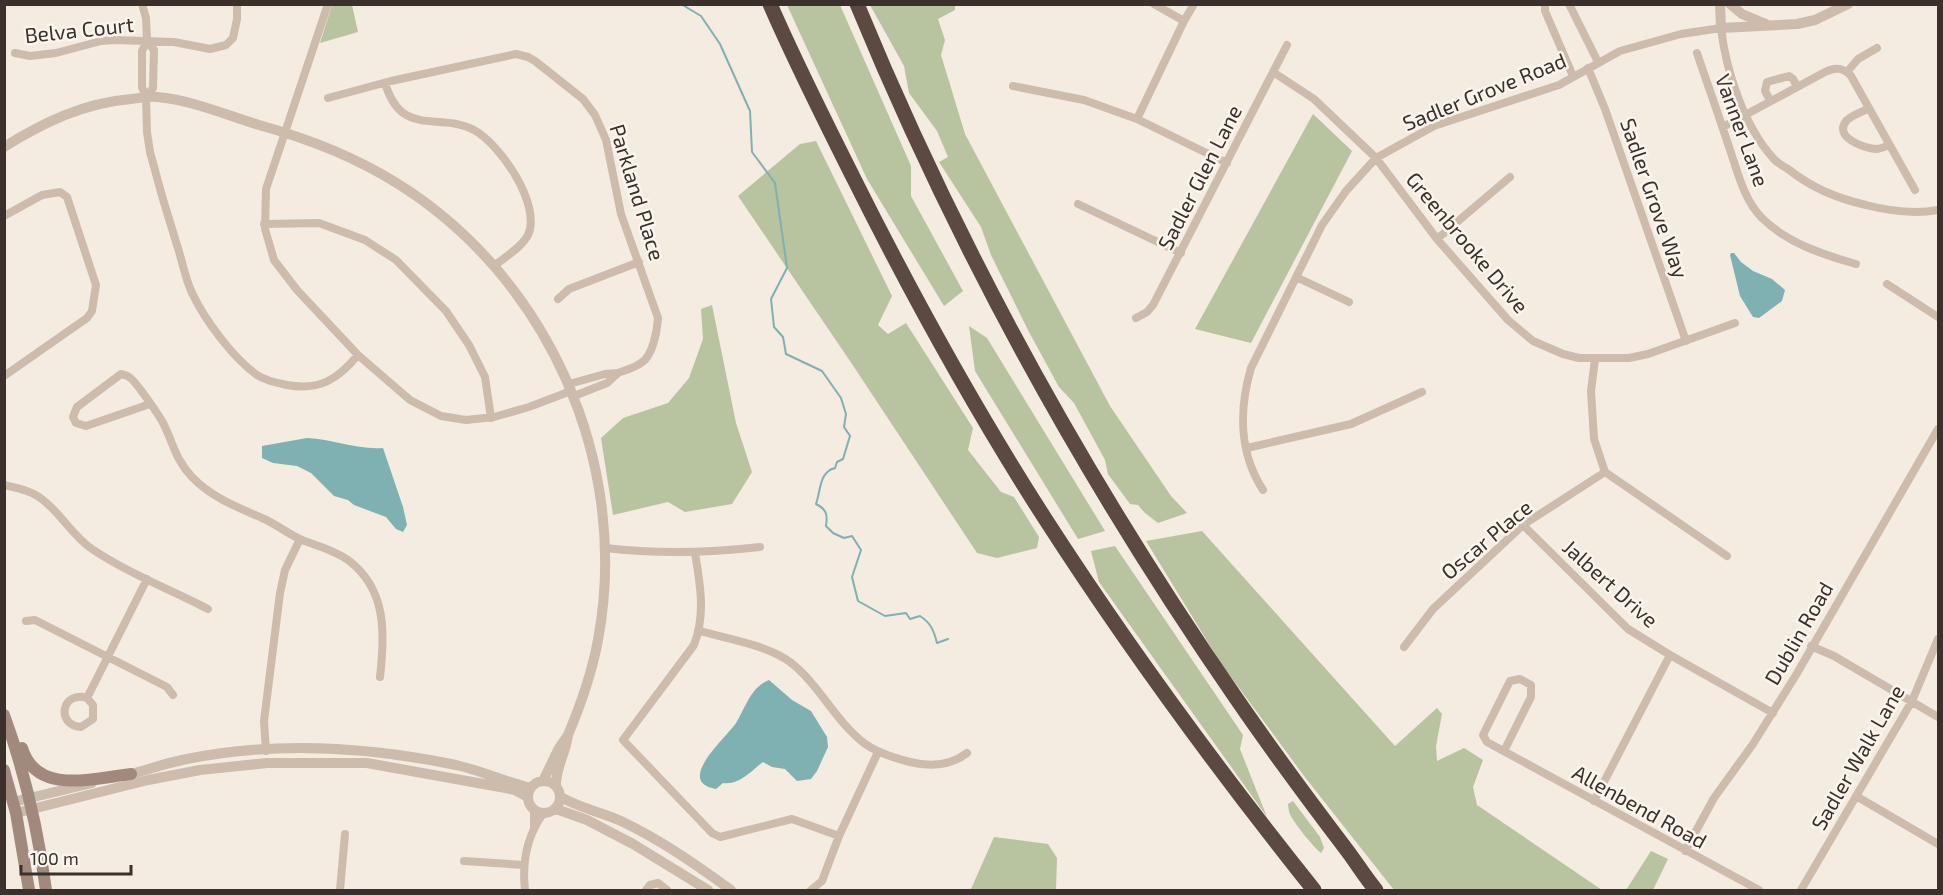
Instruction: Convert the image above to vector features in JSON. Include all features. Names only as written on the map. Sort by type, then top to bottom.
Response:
[{"type":"highway","points":[[770,4],[825,122],[896,262],[960,379],[1019,477],[1143,665],[1232,787],[1314,891]]},
{"type":"highway","points":[[857,4],[935,180],[997,305],[1060,420],[1116,515],[1199,645],[1274,753],[1376,891]]},
{"type":"highway","points":[[1358,865],[1383,891]]},
{"type":"main road","points":[[4,713],[14,720],[24,755],[43,775],[57,781],[71,782],[131,774]]},
{"type":"main road","points":[[4,713],[31,803],[46,891]]},
{"type":"main road","points":[[4,770],[14,807],[29,891]]},
{"type":"street","points":[[142,4],[146,18],[147,41],[142,51],[142,87],[146,97],[150,152],[191,291],[202,313],[244,364],[258,376],[274,383],[307,386],[336,378],[358,355]]},
{"type":"street","name":"Belva Court","points":[[15,53],[30,56],[56,53],[101,41],[174,42],[210,49],[226,45],[233,38],[237,4]]},
{"type":"street","name":"Parkland Place","points":[[327,98],[508,55],[522,55],[536,61],[583,99],[595,115],[606,140],[621,214],[658,318],[648,357],[643,362],[618,373],[605,374],[529,407],[491,417],[466,420],[441,416],[410,400],[358,355],[297,290],[274,260],[264,224],[266,189],[328,4]]},
{"type":"street","points":[[1154,4],[1184,21]]},
{"type":"street","points":[[1137,119],[1194,4]]},
{"type":"street","points":[[1545,4],[1545,11],[1573,76]]},
{"type":"street","points":[[1569,4],[1598,62]]},
{"type":"street","points":[[1720,4],[1721,28],[1727,59],[1745,114],[1773,159],[1816,188],[1844,200],[1893,210],[1938,210]]},
{"type":"street","points":[[1730,4],[1742,14],[1769,26]]},
{"type":"street","points":[[1721,28],[1806,22],[1848,4]]},
{"type":"street","name":"Sadler Grove Road","points":[[1263,490],[1252,472],[1242,415],[1251,368],[1322,225],[1346,191],[1376,158],[1434,126],[1559,85],[1620,51],[1681,34],[1721,28]]},
{"type":"street","name":"Sadler Glen Lane","points":[[1136,318],[1148,312],[1153,305],[1287,45]]},
{"type":"street","points":[[1847,72],[1858,59],[1876,48]]},
{"type":"street","name":"Vanner Lane","points":[[1697,53],[1749,200],[1763,220],[1784,235],[1807,247],[1856,264]]},
{"type":"street","name":"Sadler Grove Way","points":[[1588,68],[1605,109],[1686,340]]},
{"type":"street","points":[[1723,127],[1830,69],[1840,69],[1847,72],[1915,190]]},
{"type":"street","name":"Greenbrooke Drive","points":[[1273,72],[1314,99],[1376,158],[1437,239],[1508,320],[1526,336],[1563,354],[1595,359],[1639,356],[1735,323]]},
{"type":"street","points":[[1770,100],[1765,91],[1767,82],[1789,76],[1797,86]]},
{"type":"street","points":[[385,83],[389,97],[402,112],[419,121],[456,123],[473,130],[490,142],[511,169],[524,194],[529,210],[530,226],[523,241],[494,266]]},
{"type":"street","points":[[1013,86],[1084,100],[1137,119],[1227,163]]},
{"type":"street","points":[[4,147],[48,122],[86,106],[112,100],[158,97],[196,105],[285,132],[328,148],[394,181],[447,219],[466,236],[494,266],[536,320],[551,346],[571,390],[602,499],[605,574],[598,642],[587,682],[568,735],[556,786],[561,798],[606,814],[645,833],[688,859],[731,891]]},
{"type":"street","points":[[1869,108],[1846,122],[1845,134],[1851,142],[1860,146],[1879,149],[1889,145]]},
{"type":"street","points":[[1437,239],[1510,177]]},
{"type":"street","points":[[4,216],[42,195],[60,192],[67,197],[96,285],[92,311],[87,318],[4,376]]},
{"type":"street","points":[[1078,204],[1181,253]]},
{"type":"street","points":[[264,224],[319,223],[365,240],[396,260],[446,311],[469,345],[485,376],[491,417]]},
{"type":"street","points":[[558,299],[569,289],[639,262]]},
{"type":"street","points":[[1296,278],[1349,303]]},
{"type":"street","points":[[1887,284],[1938,317]]},
{"type":"street","points":[[1595,359],[1591,391],[1594,439],[1605,472],[1727,556]]},
{"type":"street","points":[[150,404],[86,426],[76,423],[73,417],[77,407],[121,374],[131,377],[162,421],[176,455],[192,478],[218,498],[277,524],[300,539],[327,549],[349,561],[374,592],[384,627],[380,677]]},
{"type":"street","points":[[1247,448],[1351,424],[1422,392]]},
{"type":"street","name":"Dublin Road","points":[[1685,852],[1714,798],[1773,713],[1938,429]]},
{"type":"street","name":"Oscar Place","points":[[1404,647],[1432,609],[1523,525],[1605,472]]},
{"type":"street","points":[[4,485],[25,490],[39,497],[83,543],[147,579],[208,609]]},
{"type":"street","name":"Jalbert Drive","points":[[1523,525],[1628,629],[1670,656],[1773,713]]},
{"type":"street","points":[[266,751],[264,710],[280,593],[285,570],[300,539]]},
{"type":"street","points":[[605,548],[644,552],[715,553],[760,547]]},
{"type":"street","points":[[695,553],[702,607],[700,631],[694,645],[623,740],[712,832],[720,837],[792,819],[839,836]]},
{"type":"street","points":[[87,698],[147,579]]},
{"type":"street","points":[[26,621],[35,620],[167,687],[173,695]]},
{"type":"street","points":[[700,631],[771,652],[788,661],[802,672],[844,723],[864,743],[878,752],[926,765],[948,763],[967,753]]},
{"type":"street","name":"Sadler Walk Lane","points":[[1801,891],[1912,701],[1938,639]]},
{"type":"street","points":[[1811,646],[1834,656],[1938,717]]},
{"type":"street","points":[[1594,801],[1670,656]]},
{"type":"street","name":"Allenbend Road","points":[[1504,752],[1531,697],[1531,685],[1520,679],[1510,681],[1483,735],[1486,742],[1504,752],[1594,801],[1685,852],[1759,891]]},
{"type":"street","points":[[14,807],[192,772],[233,766],[286,763],[372,764],[529,792],[543,781],[568,735]]},
{"type":"street","points":[[31,803],[182,760],[235,752],[326,749],[399,755],[472,769],[529,792]]},
{"type":"street","points":[[811,891],[822,881],[839,836],[878,752]]},
{"type":"street","points":[[543,781],[556,786]]},
{"type":"street","points":[[529,792],[531,807],[538,812],[548,814],[556,809],[561,798]]},
{"type":"street","points":[[1856,796],[1938,844]]},
{"type":"street","points":[[556,809],[587,820],[633,844],[708,891]]},
{"type":"street","points":[[525,891],[524,865],[538,812]]},
{"type":"street","points":[[340,891],[345,834]]},
{"type":"street","points":[[464,861],[524,865]]},
{"type":"street","points":[[646,891],[650,885],[658,883],[667,891]]},
{"type":"green space","points":[[332,5],[352,5],[358,32],[320,43]]},
{"type":"green space","points":[[787,5],[840,5],[911,166],[911,196],[963,291],[944,306],[867,179]]},
{"type":"green space","points":[[870,5],[955,5],[955,10],[938,19],[945,40],[941,55],[965,134],[1110,406],[1171,496],[1187,513],[1158,523],[1138,505],[1130,504],[1108,474],[1105,460],[1074,403],[1059,387],[1029,332],[991,255],[981,227],[939,162],[948,157],[937,131],[909,93],[904,66]]},
{"type":"green space","points":[[1313,114],[1352,151],[1251,343],[1195,329]]},
{"type":"green space","points":[[816,141],[892,296],[878,325],[888,334],[906,323],[973,428],[968,450],[1001,492],[1014,497],[1039,537],[1037,548],[997,558],[977,553],[738,196],[800,144]]},
{"type":"green space","points":[[712,305],[736,423],[752,472],[732,504],[685,512],[668,502],[613,515],[601,438],[623,418],[668,403],[689,378],[703,339],[701,309]]},
{"type":"green space","points":[[969,326],[987,338],[1105,531],[1078,539],[975,371]]},
{"type":"green space","points":[[1202,531],[1395,746],[1437,708],[1442,714],[1436,746],[1437,761],[1464,748],[1483,760],[1473,787],[1477,805],[1602,890],[1394,890],[1304,776],[1220,662],[1146,541]]},
{"type":"green space","points":[[1115,546],[1243,735],[1240,749],[1267,817],[1099,582],[1091,551]]},
{"type":"green space","points":[[1293,801],[1320,837],[1324,848],[1321,853],[1292,818],[1288,804]]},
{"type":"green space","points":[[994,837],[1048,844],[1057,858],[1056,890],[966,890],[971,889]]},
{"type":"green space","points":[[1651,851],[1668,859],[1653,890],[1626,890]]},
{"type":"water","points":[[1731,253],[1734,253],[1753,271],[1772,279],[1785,290],[1782,301],[1759,318],[1753,317],[1740,296]]},
{"type":"water","points":[[307,438],[383,448],[403,507],[407,525],[403,532],[396,529],[386,517],[334,496],[311,473],[297,466],[273,463],[262,458],[262,446]]},
{"type":"water","points":[[769,680],[792,700],[811,711],[827,737],[828,747],[817,771],[811,779],[797,781],[785,769],[772,767],[763,762],[735,782],[723,783],[716,789],[704,785],[700,778],[706,759],[736,723],[749,698],[757,688]]},
{"type":"waterway","points":[[681,4],[701,16],[720,44],[750,111],[752,152],[775,183],[787,268],[771,299],[774,327],[783,337],[786,354],[822,371],[841,398],[846,414],[844,427],[850,436],[843,459],[823,477],[816,504],[826,512],[826,526],[833,533],[844,538],[852,536],[861,550],[852,577],[858,601],[885,616],[906,613],[910,619],[920,616],[932,628],[937,643],[948,639]]}]
